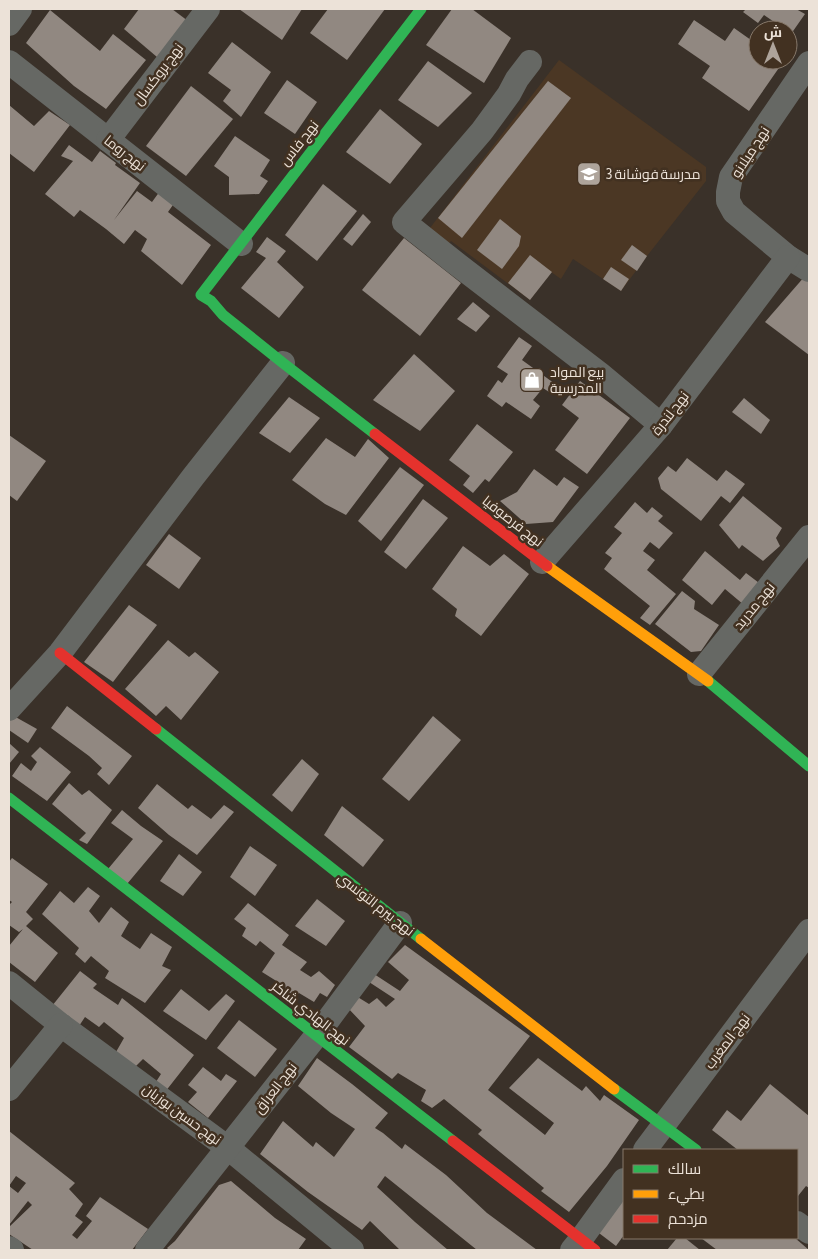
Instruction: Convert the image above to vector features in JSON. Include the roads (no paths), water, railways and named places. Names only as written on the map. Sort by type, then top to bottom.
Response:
[{"type":"street","points":[[9,24],[20,9]]},
{"type":"street","name":"نهج بروكسال","points":[[108,140],[208,9]]},
{"type":"street","name":"نهج فاس","points":[[201,295],[422,9]]},
{"type":"street","name":"نهج روما","points":[[9,62],[241,244]]},
{"type":"street","points":[[530,62],[482,130],[404,222],[600,374],[661,425]]},
{"type":"street","name":"نهج ميلانو","points":[[809,63],[731,177],[728,192],[728,201],[734,212],[788,256],[809,270]]},
{"type":"street","name":"نهج لندرة","points":[[542,562],[661,425],[788,256]]},
{"type":"street","name":"نهج فرصوفيا","points":[[201,295],[283,363],[542,562],[699,674],[809,766]]},
{"type":"street","points":[[9,710],[60,653],[283,363]]},
{"type":"street","name":"نهج مدريد","points":[[699,674],[809,538]]},
{"type":"street","name":"نهج بيرم التونسي","points":[[60,653],[400,923],[695,1149]]},
{"type":"street","name":"نهج الهادي شاكر","points":[[9,798],[144,901],[583,1247]]},
{"type":"street","name":"نهج العراق","points":[[147,1250],[316,1036],[400,923]]},
{"type":"street","name":"نهج المغرب","points":[[647,1149],[809,931]]},
{"type":"street","name":"نهج حسين بوزيان","points":[[9,983],[61,1025],[228,1148],[345,1248]]},
{"type":"street","points":[[9,1089],[61,1025]]},
{"type":"street","points":[[583,1247],[623,1182]]},
{"type":"street","points":[[798,1224],[809,1232]]},
{"type":"place","name":"مدرسة فوشانة 3","points":[[589,174]]},
{"type":"place","name":"بيع المواد المدرسية","points":[[532,380]]}]
